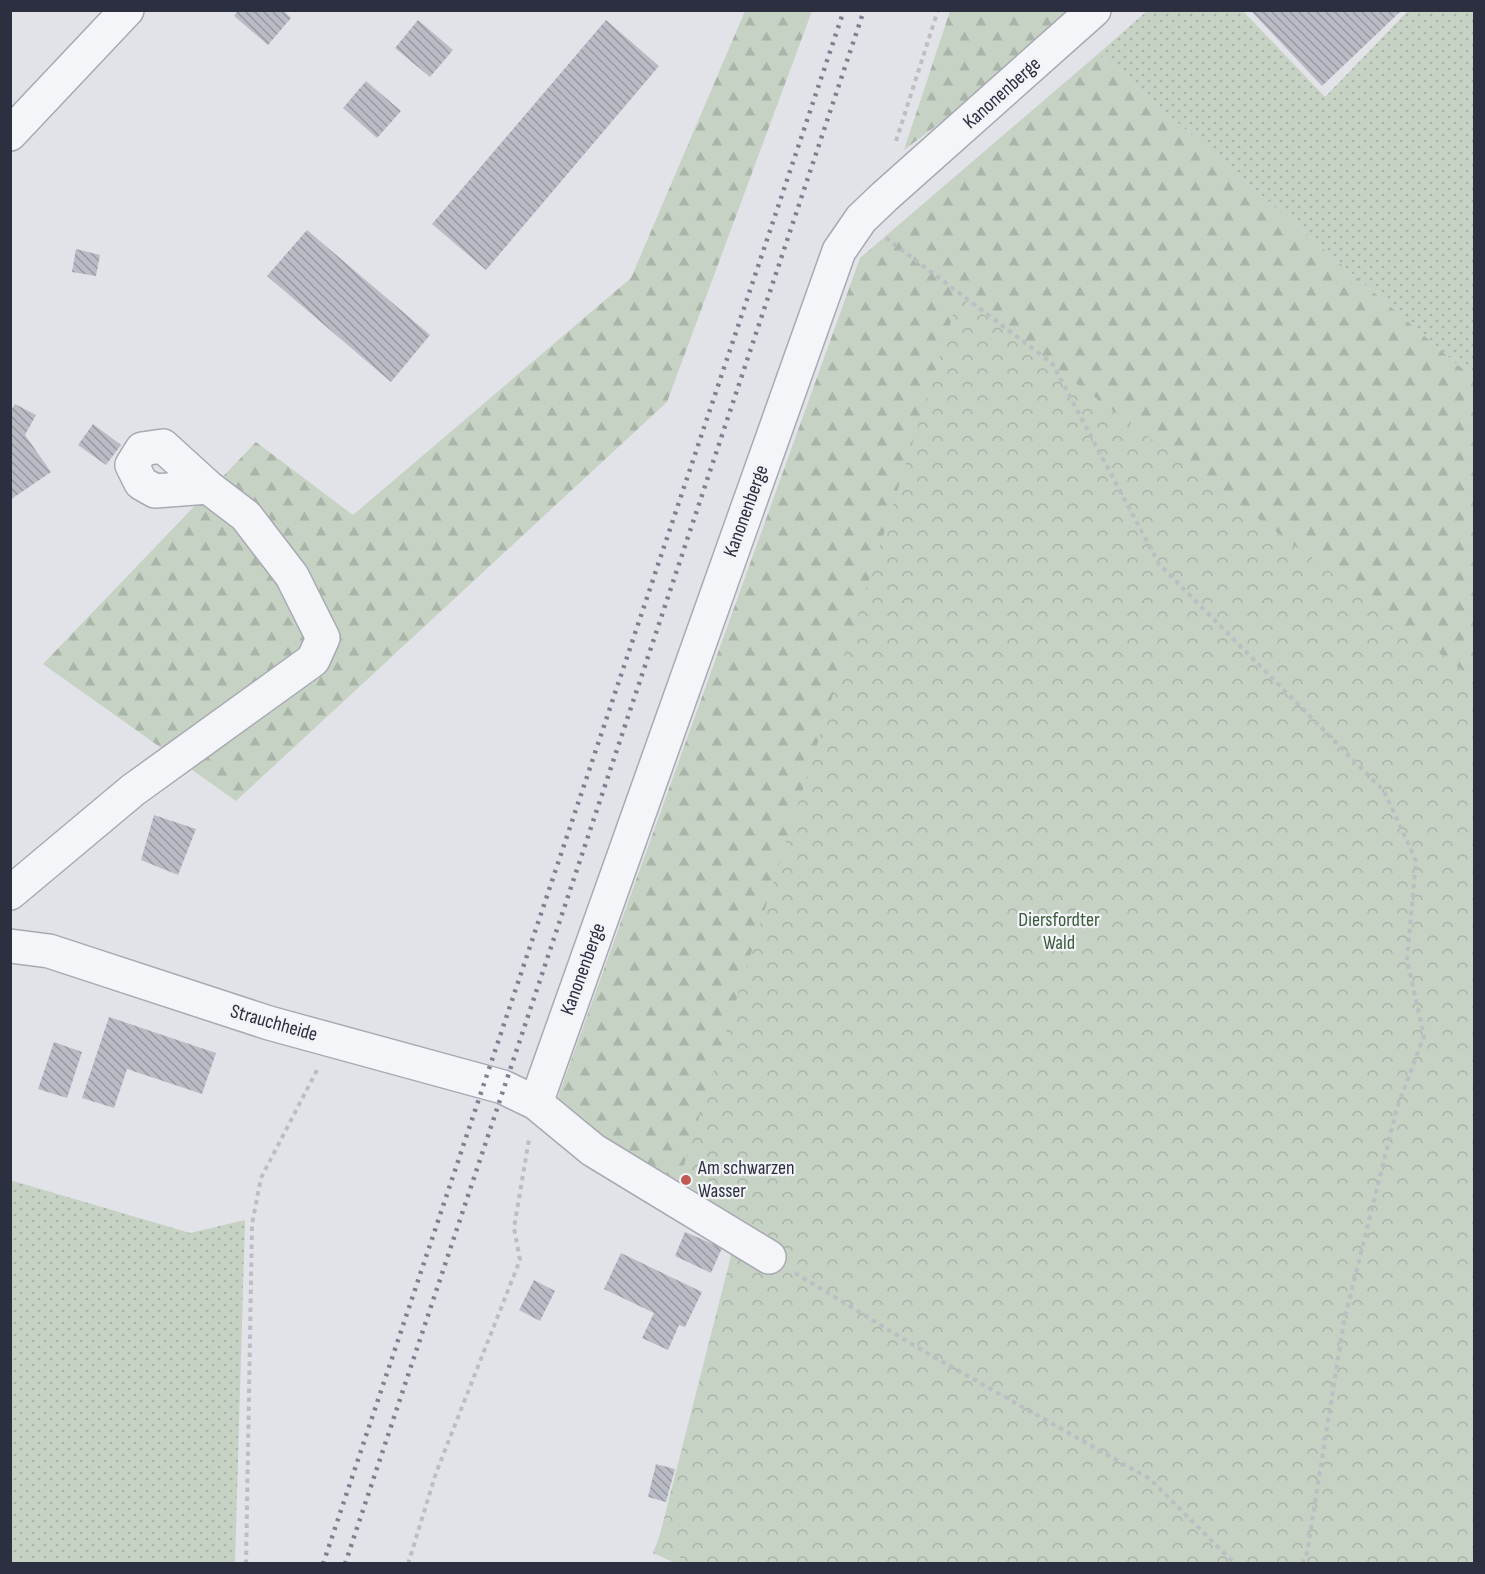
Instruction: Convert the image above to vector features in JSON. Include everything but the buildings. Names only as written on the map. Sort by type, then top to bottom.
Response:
[{"type":"street","name":"Kanonenberge","points":[[536,1103],[839,251],[873,208],[1094,10]]},
{"type":"street","points":[[10,134],[110,16]]},
{"type":"street","points":[[10,893],[133,790],[313,660],[323,638],[292,576],[246,516],[208,488]]},
{"type":"street","name":"Strauchheide","points":[[10,946],[50,951],[268,1023],[485,1081],[536,1103],[593,1150],[769,1257]]},
{"type":"path","points":[[938,10],[873,208],[1052,363],[1159,564],[1384,791],[1416,861],[1407,960],[1424,1036],[1397,1108],[1344,1321],[1307,1553],[1302,1563]]},
{"type":"path","points":[[246,1563],[252,1224],[261,1178],[332,1040]]},
{"type":"path","points":[[408,1563],[436,1473],[520,1260],[514,1228],[536,1103]]},
{"type":"path","points":[[769,1257],[920,1349],[1150,1479],[1235,1563]]},
{"type":"green space","points":[[745,11],[812,11],[667,402],[236,801],[43,664],[256,442],[353,515],[631,278]]},
{"type":"green space","points":[[950,11],[1075,11],[1022,61],[904,150]]},
{"type":"green space","points":[[1147,11],[1243,11],[1325,97],[1408,11],[1474,11],[1474,379],[1098,54]]},
{"type":"green space","name":"Diersfordter Wald","points":[[1098,54],[1474,379],[1474,1563],[677,1564],[653,1553],[775,1237],[554,1108],[860,258]]},
{"type":"green space","name":"Diersfordter Wald","points":[[959,296],[1474,679],[1474,1563],[692,1564],[657,1546],[731,1256],[683,1168]]},
{"type":"green space","points":[[10,1180],[190,1233],[245,1220],[235,1563],[11,1563]]},
{"type":"railway","points":[[323,1564],[844,10]]},
{"type":"railway","points":[[345,1564],[864,10]]},
{"type":"place","name":"Am schwarzen Wasser","points":[[686,1180]]}]
